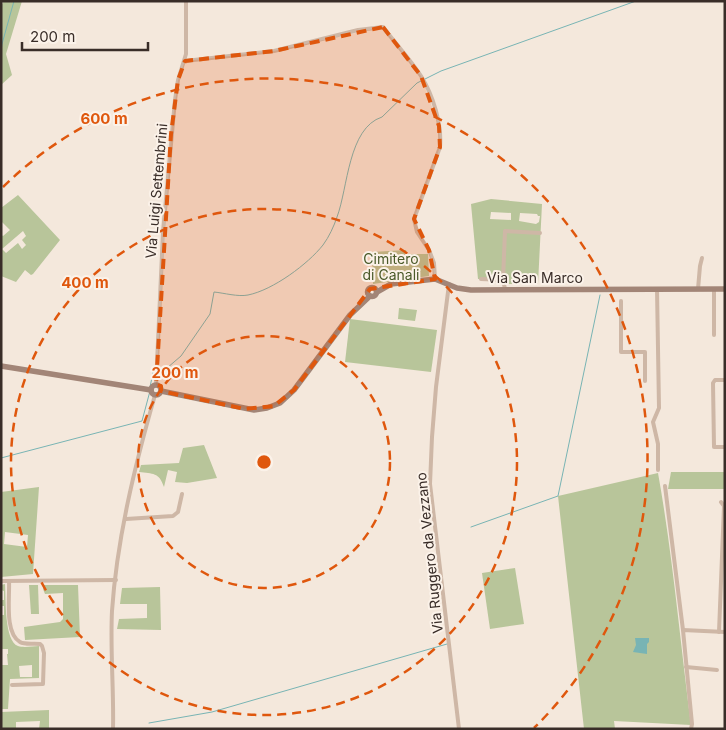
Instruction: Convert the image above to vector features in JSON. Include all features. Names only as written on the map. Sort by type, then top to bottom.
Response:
[{"type":"street","name":"Via Luigi Settembrini","points":[[156,385],[163,232],[178,80],[187,50],[186,1]]},
{"type":"street","points":[[185,61],[274,51],[358,30],[383,27],[421,76],[434,105],[439,126],[440,146],[414,219],[417,232],[429,250],[434,263],[435,279]]},
{"type":"street","points":[[505,289],[503,280],[505,231],[540,233]]},
{"type":"street","points":[[698,289],[702,258]]},
{"type":"street","name":"Via San Marco","points":[[161,391],[245,409],[261,409],[274,406],[288,397],[294,390],[336,333],[369,294],[375,296],[375,290],[391,284],[435,279],[465,290],[725,289]]},
{"type":"street","points":[[481,279],[503,280]]},
{"type":"street","name":"Via Ruggero da Vezzano","points":[[449,284],[436,387],[430,484],[460,729]]},
{"type":"street","points":[[621,289],[621,352],[644,352],[645,381]]},
{"type":"street","points":[[656,289],[659,403],[653,422],[658,444],[658,470]]},
{"type":"street","points":[[714,289],[714,335]]},
{"type":"street","points":[[1,366],[151,391],[158,395],[161,391],[160,387],[156,385],[152,387],[151,391],[116,580],[112,613],[113,729]]},
{"type":"street","points":[[725,380],[715,380],[713,383],[714,447],[725,447]]},
{"type":"street","points":[[665,486],[683,630],[691,729]]},
{"type":"street","points":[[126,519],[174,515],[178,511],[182,494]]},
{"type":"street","points":[[719,632],[724,506],[721,502]]},
{"type":"street","points":[[1,581],[116,580]]},
{"type":"street","points":[[10,581],[10,623],[13,635],[22,643],[40,644],[44,649],[44,684],[12,685]]},
{"type":"street","points":[[683,630],[725,632]]},
{"type":"street","points":[[686,668],[718,670]]},
{"type":"highlighted area","points":[[383,27],[421,76],[439,126],[440,147],[414,219],[429,250],[435,279],[370,289],[294,390],[274,406],[245,409],[161,391],[161,386],[156,385],[171,134],[178,80],[185,61],[274,51]]},
{"type":"green space","points":[[4,1],[22,1],[6,54],[12,75],[1,85],[1,6]]},
{"type":"green space","points":[[18,195],[60,240],[33,274],[31,275],[25,270],[16,282],[1,276],[1,235],[3,236],[10,230],[1,221],[1,208]],"holes":[[[23,231],[26,236],[22,240],[26,245],[22,249],[18,243],[6,253],[2,249]]]},
{"type":"green space","points":[[491,199],[542,204],[538,284],[505,284],[503,280],[478,279],[471,204]],"holes":[[[491,212],[511,213],[511,220],[490,219]],[[520,213],[537,214],[540,216],[539,222],[536,224],[519,221]]]},
{"type":"green space","name":"Cimitero di Canali","points":[[406,250],[407,254],[428,254],[429,276],[373,284],[372,252]]},
{"type":"green space","points":[[399,308],[417,310],[415,321],[398,319]]},
{"type":"green space","points":[[350,319],[437,330],[431,372],[345,362]]},
{"type":"green space","points":[[204,445],[217,478],[187,483],[175,482],[177,472],[168,470],[164,487],[158,476],[139,472],[141,465],[179,463],[183,448]]},
{"type":"green space","points":[[671,472],[725,472],[725,489],[668,489]]},
{"type":"green space","points":[[658,473],[672,568],[691,725],[614,721],[615,729],[584,729],[558,496]]},
{"type":"green space","points":[[39,487],[33,574],[1,577],[1,492]],"holes":[[[5,532],[28,535],[27,547],[4,544]]]},
{"type":"green space","points":[[515,568],[524,624],[490,629],[482,573]]},
{"type":"green space","points":[[5,584],[8,628],[13,642],[20,647],[39,646],[39,678],[10,679],[8,709],[1,709],[1,665],[8,665],[8,649],[1,649],[1,615],[4,615],[4,606],[1,606],[1,600],[4,600],[4,591],[1,590],[1,585]],"holes":[[[32,665],[32,677],[20,677],[19,666]]]},
{"type":"green space","points":[[29,585],[38,585],[39,614],[31,614]]},
{"type":"green space","points":[[44,585],[78,585],[80,637],[25,640],[24,627],[60,622],[63,619],[63,593],[45,594]]},
{"type":"green space","points":[[160,587],[161,630],[117,629],[119,619],[147,618],[147,604],[120,604],[122,588]]},
{"type":"green space","points":[[49,710],[49,729],[39,729],[40,721],[16,722],[16,729],[1,729],[1,712]]},
{"type":"water","points":[[635,638],[649,638],[647,654],[633,652],[636,645]]},
{"type":"waterway","points":[[1,51],[14,1]]},
{"type":"waterway","points":[[150,387],[154,368],[167,368],[181,356],[210,314],[214,292],[248,295],[268,288],[299,268],[323,245],[337,217],[351,160],[362,133],[371,123],[382,117],[417,83],[441,71],[636,1]]},
{"type":"waterway","points":[[471,527],[558,496],[600,295]]},
{"type":"waterway","points":[[1,458],[142,421],[150,391]]},
{"type":"waterway","points":[[149,723],[212,712],[447,644]]}]
